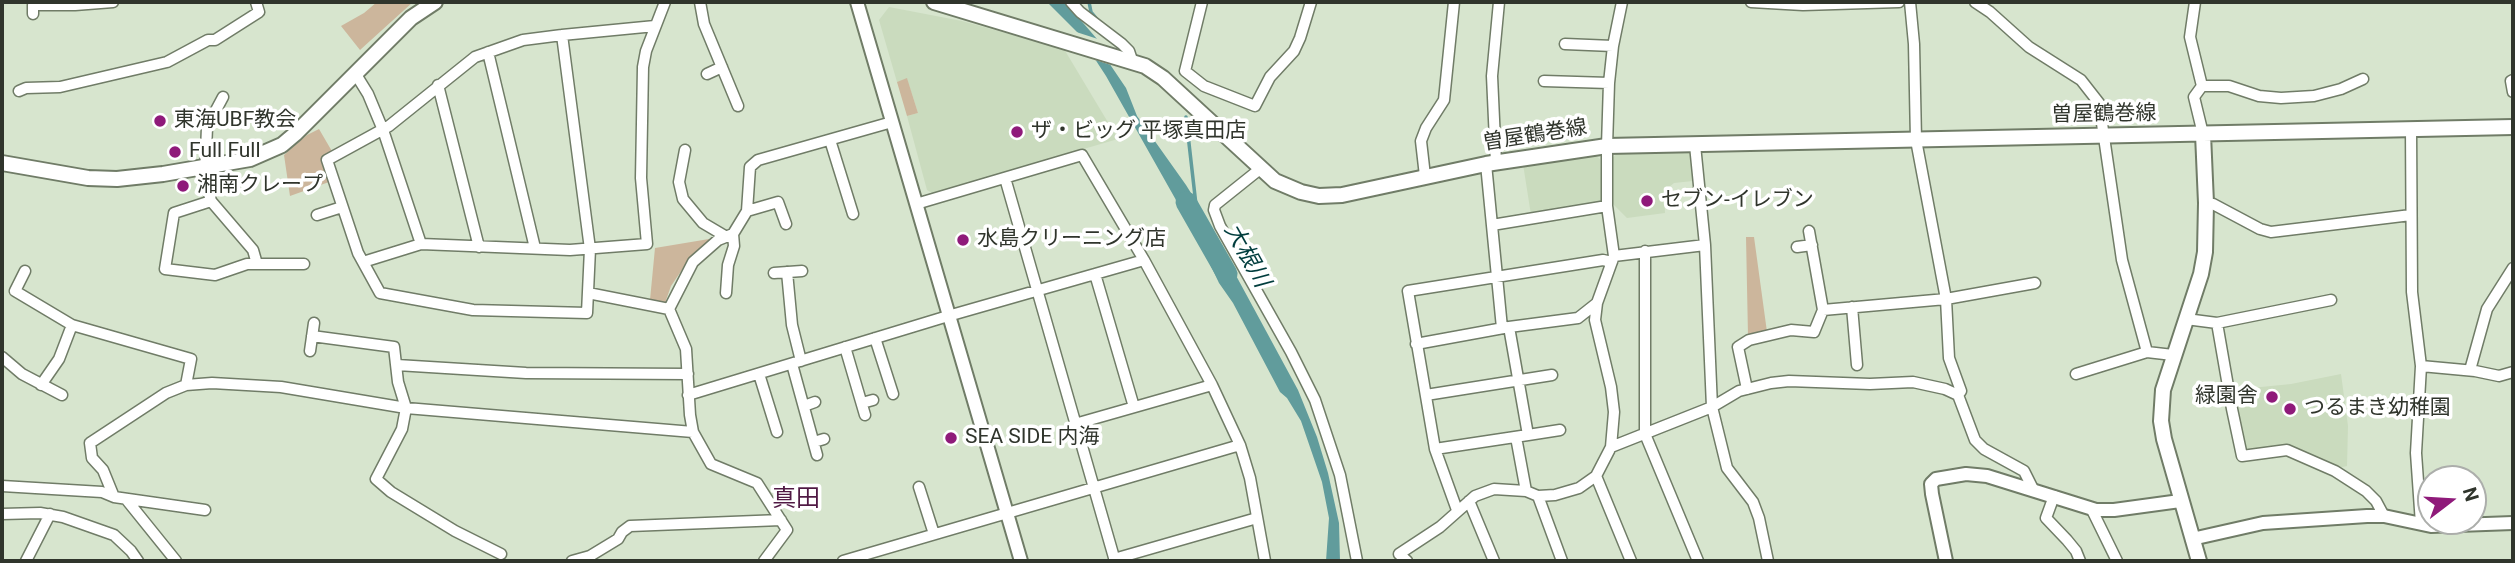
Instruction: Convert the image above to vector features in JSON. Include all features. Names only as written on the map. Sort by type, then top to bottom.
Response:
[{"type":"main road","points":[[2,163],[107,179],[250,159],[282,145],[411,18],[435,2]]},
{"type":"main road","name":"曽屋鶴巻線","points":[[934,2],[1129,59],[1163,78],[1276,181],[1290,188],[1320,196],[1342,195],[1425,176],[1607,146],[2513,127]]},
{"type":"main road","points":[[2199,561],[2180,500],[2161,421],[2163,390],[2205,252],[2203,134]]},
{"type":"street","points":[[33,14],[33,5],[44,3],[75,5],[113,2]]},
{"type":"street","points":[[19,91],[26,88],[60,87],[167,62],[208,40],[215,40],[259,12],[256,2]]},
{"type":"street","points":[[363,262],[421,244],[590,249],[648,244],[641,178],[643,67],[646,51],[666,2]]},
{"type":"street","points":[[700,2],[705,24],[738,106]]},
{"type":"street","points":[[857,2],[1021,561]]},
{"type":"street","points":[[1071,2],[1122,44],[1129,51],[1129,59]]},
{"type":"street","points":[[1202,2],[1185,71],[1204,86],[1255,106],[1270,77],[1294,51],[1311,2]]},
{"type":"street","points":[[1425,176],[1421,141],[1444,100],[1454,2]]},
{"type":"street","points":[[1499,2],[1492,76],[1492,225],[1497,277],[1528,435]]},
{"type":"street","points":[[1407,561],[1399,554],[1440,527],[1475,496],[1494,489],[1526,491],[1538,496],[1555,495],[1579,488],[1596,476],[1611,447],[1614,412],[1611,387],[1595,320],[1597,303],[1613,259],[1607,206],[1609,83],[1622,2]]},
{"type":"street","points":[[1751,2],[1803,5],[1899,2]]},
{"type":"street","points":[[1910,2],[1914,44],[1916,140],[1946,299],[1947,348],[1961,391],[1958,394],[1975,440],[1984,449],[2024,471],[2033,489]]},
{"type":"street","points":[[1975,2],[2029,47],[2081,80],[2099,103],[2122,260],[2147,352]]},
{"type":"street","points":[[2195,2],[2190,37],[2202,86],[2194,97],[2195,110],[2203,134]]},
{"type":"street","points":[[562,35],[590,249],[587,313],[473,310],[380,293],[363,262],[327,160],[383,130],[475,57],[523,40],[562,35],[655,26]]},
{"type":"street","points":[[1565,44],[1613,46]]},
{"type":"street","points":[[488,52],[535,248]]},
{"type":"street","points":[[707,74],[722,67]]},
{"type":"street","points":[[355,73],[368,94],[383,130],[421,244]]},
{"type":"street","points":[[2202,86],[2230,86],[2259,96],[2281,98],[2314,96],[2341,89],[2363,79]]},
{"type":"street","points":[[1544,80],[1609,83]]},
{"type":"street","points":[[2513,80],[2513,92]]},
{"type":"street","points":[[438,85],[479,247]]},
{"type":"street","points":[[223,97],[206,127],[205,176],[211,201],[253,250],[257,264]]},
{"type":"street","points":[[669,309],[693,262],[729,235],[747,211],[750,167],[758,160],[892,122]]},
{"type":"street","points":[[2411,129],[2412,292],[2421,366],[2417,467]]},
{"type":"street","points":[[830,140],[853,214]]},
{"type":"street","points":[[1695,145],[1705,245],[1712,407],[1727,468],[1753,502],[1768,561]]},
{"type":"street","points":[[685,150],[678,182],[683,199],[703,223],[729,235],[734,246],[728,265],[726,293]]},
{"type":"street","points":[[916,204],[1082,155],[1144,260],[1212,385],[1240,445],[1250,478],[1265,561]]},
{"type":"street","points":[[1260,169],[1215,205],[1214,211],[1315,400],[1340,475],[1357,561]]},
{"type":"street","points":[[1004,178],[1114,560],[1257,518]]},
{"type":"street","points":[[211,201],[174,213],[165,269],[215,275],[247,264],[304,264]]},
{"type":"street","points":[[747,211],[778,202],[786,224]]},
{"type":"street","points":[[2206,204],[2213,204],[2260,229],[2272,232],[2411,215]]},
{"type":"street","points":[[1492,225],[1607,206]]},
{"type":"street","points":[[317,215],[342,208]]},
{"type":"street","points":[[1747,389],[1738,347],[1749,340],[1791,330],[1814,332],[1823,310],[1809,231]]},
{"type":"street","points":[[1457,510],[1435,449],[1408,291],[1613,259],[1645,251],[1705,245]]},
{"type":"street","points":[[1797,247],[1812,245]]},
{"type":"street","points":[[1645,251],[1645,434],[1698,561]]},
{"type":"street","points":[[688,396],[948,316],[1144,260]]},
{"type":"street","points":[[2470,370],[2487,309],[2513,268]]},
{"type":"street","points":[[25,271],[15,290],[72,325],[191,359],[186,385]]},
{"type":"street","points":[[774,273],[802,271]]},
{"type":"street","points":[[786,272],[804,406],[819,440],[817,454]]},
{"type":"street","points":[[1095,274],[1134,407]]},
{"type":"street","points":[[1823,310],[1946,299],[2035,283]]},
{"type":"street","points":[[588,293],[669,309]]},
{"type":"street","points":[[2186,319],[2217,323],[2331,300]]},
{"type":"street","points":[[1416,344],[1506,327],[1578,318],[1597,303]]},
{"type":"street","points":[[1852,307],[1857,365]]},
{"type":"street","points":[[669,309],[686,349],[693,432],[711,464],[757,483],[787,530],[764,561]]},
{"type":"street","points":[[310,351],[314,323]]},
{"type":"street","points":[[2217,323],[2242,456],[2287,450],[2336,471],[2366,491],[2376,501],[2384,516]]},
{"type":"street","points":[[41,385],[59,359],[72,325]]},
{"type":"street","points":[[312,336],[394,347],[398,382],[406,408],[402,429],[376,480],[455,531],[501,554]]},
{"type":"street","points":[[876,338],[892,394]]},
{"type":"street","points":[[845,347],[866,415]]},
{"type":"street","points":[[2076,374],[2147,352],[2173,355]]},
{"type":"street","points":[[2,357],[22,374],[62,395]]},
{"type":"street","points":[[397,365],[526,373],[688,374]]},
{"type":"street","points":[[2421,366],[2470,370],[2499,376],[2513,372]]},
{"type":"street","points":[[759,374],[777,432]]},
{"type":"street","points":[[1426,395],[1552,375]]},
{"type":"street","points":[[1611,447],[1712,407],[1747,389],[1789,381],[1899,381],[1958,394]]},
{"type":"street","points":[[114,497],[103,470],[92,458],[90,443],[166,393],[186,385],[212,383],[281,387],[406,408],[693,432]]},
{"type":"street","points":[[1075,424],[1212,385]]},
{"type":"street","points":[[862,403],[873,400]]},
{"type":"street","points":[[804,406],[815,402]]},
{"type":"street","points":[[1435,449],[1560,430]]},
{"type":"street","points":[[1516,437],[1526,491]]},
{"type":"street","points":[[843,561],[1240,445]]},
{"type":"street","points":[[1946,561],[1932,494],[1931,484],[1936,479],[1966,474],[1987,476],[2091,509],[2114,510],[2180,500]]},
{"type":"street","points":[[1596,476],[1630,561]]},
{"type":"street","points":[[2,486],[102,492],[114,497],[205,510]]},
{"type":"street","points":[[919,487],[934,534]]},
{"type":"street","points":[[1538,496],[1562,561]]},
{"type":"street","points":[[2054,496],[2046,518],[2067,540],[2080,561]]},
{"type":"street","points":[[126,499],[176,561]]},
{"type":"street","points":[[1469,501],[1494,561]]},
{"type":"street","points":[[2091,509],[2117,561]]},
{"type":"street","points":[[2,514],[50,514],[114,535],[138,561]]},
{"type":"street","points":[[26,561],[50,514]]},
{"type":"street","points":[[2192,539],[2263,523],[2384,516],[2417,523]]},
{"type":"street","points":[[572,561],[590,556],[618,539],[630,526],[781,520]]},
{"type":"street","points":[[2487,523],[2513,523]]},
{"type":"shaded area","points":[[377,2],[413,2],[360,50],[341,26]]},
{"type":"shaded area","points":[[889,7],[962,21],[1064,49],[1118,139],[932,193],[927,190],[907,116],[918,113],[907,79],[897,82],[879,20]]},
{"type":"shaded area","points":[[907,78],[918,113],[907,116],[897,82]]},
{"type":"shaded area","points":[[319,129],[333,153],[322,158],[329,182],[290,196],[284,155],[307,135]]},
{"type":"shaded area","points":[[1691,151],[1693,181],[1674,183],[1664,191],[1665,213],[1627,218],[1613,204],[1612,158],[1619,152]]},
{"type":"shaded area","points":[[1593,154],[1600,159],[1602,203],[1531,215],[1523,164]]},
{"type":"shaded area","points":[[1746,237],[1754,237],[1767,332],[1748,336]]},
{"type":"shaded area","points":[[715,238],[690,258],[671,286],[665,303],[650,300],[655,248]]},
{"type":"shaded area","name":"つるまき幼稚園","points":[[2341,374],[2348,426],[2347,466],[2338,468],[2287,446],[2249,452],[2244,448],[2231,390],[2291,384]]},
{"type":"water","points":[[1047,2],[1065,2],[1097,39],[1103,54],[1126,88],[1137,116],[1201,209],[1201,228],[1225,268],[1233,270],[1298,390],[1328,473],[1339,523],[1340,561],[1326,561],[1329,518],[1322,482],[1301,421],[1287,398],[1280,392],[1106,76],[1078,33]]},
{"type":"pier","points":[[1070,30],[1101,40],[1114,66],[1089,58]]},
{"type":"waterway","points":[[1089,2],[1091,12],[1096,18]]},
{"type":"waterway","points":[[1186,117],[1196,205]]},
{"type":"waterway","name":"大根川","points":[[1186,202],[1227,274]]},
{"type":"place","name":"東海UBF教会","points":[[160,121]]},
{"type":"place","name":"ザ・ビッグ 平塚真田店","points":[[1017,132]]},
{"type":"place","name":"Full Full","points":[[175,152]]},
{"type":"place","name":"湘南クレープ","points":[[183,186]]},
{"type":"place","name":"セブン-イレブン","points":[[1647,201]]},
{"type":"place","name":"水島クリーニング店","points":[[963,240]]},
{"type":"place","name":"緑園舎","points":[[2272,397]]},
{"type":"place","name":"つるまき幼稚園","points":[[2290,409]]},
{"type":"place","name":"SEA SIDE 内海","points":[[951,438]]},
{"type":"district","name":"真田","points":[[796,500]]}]
